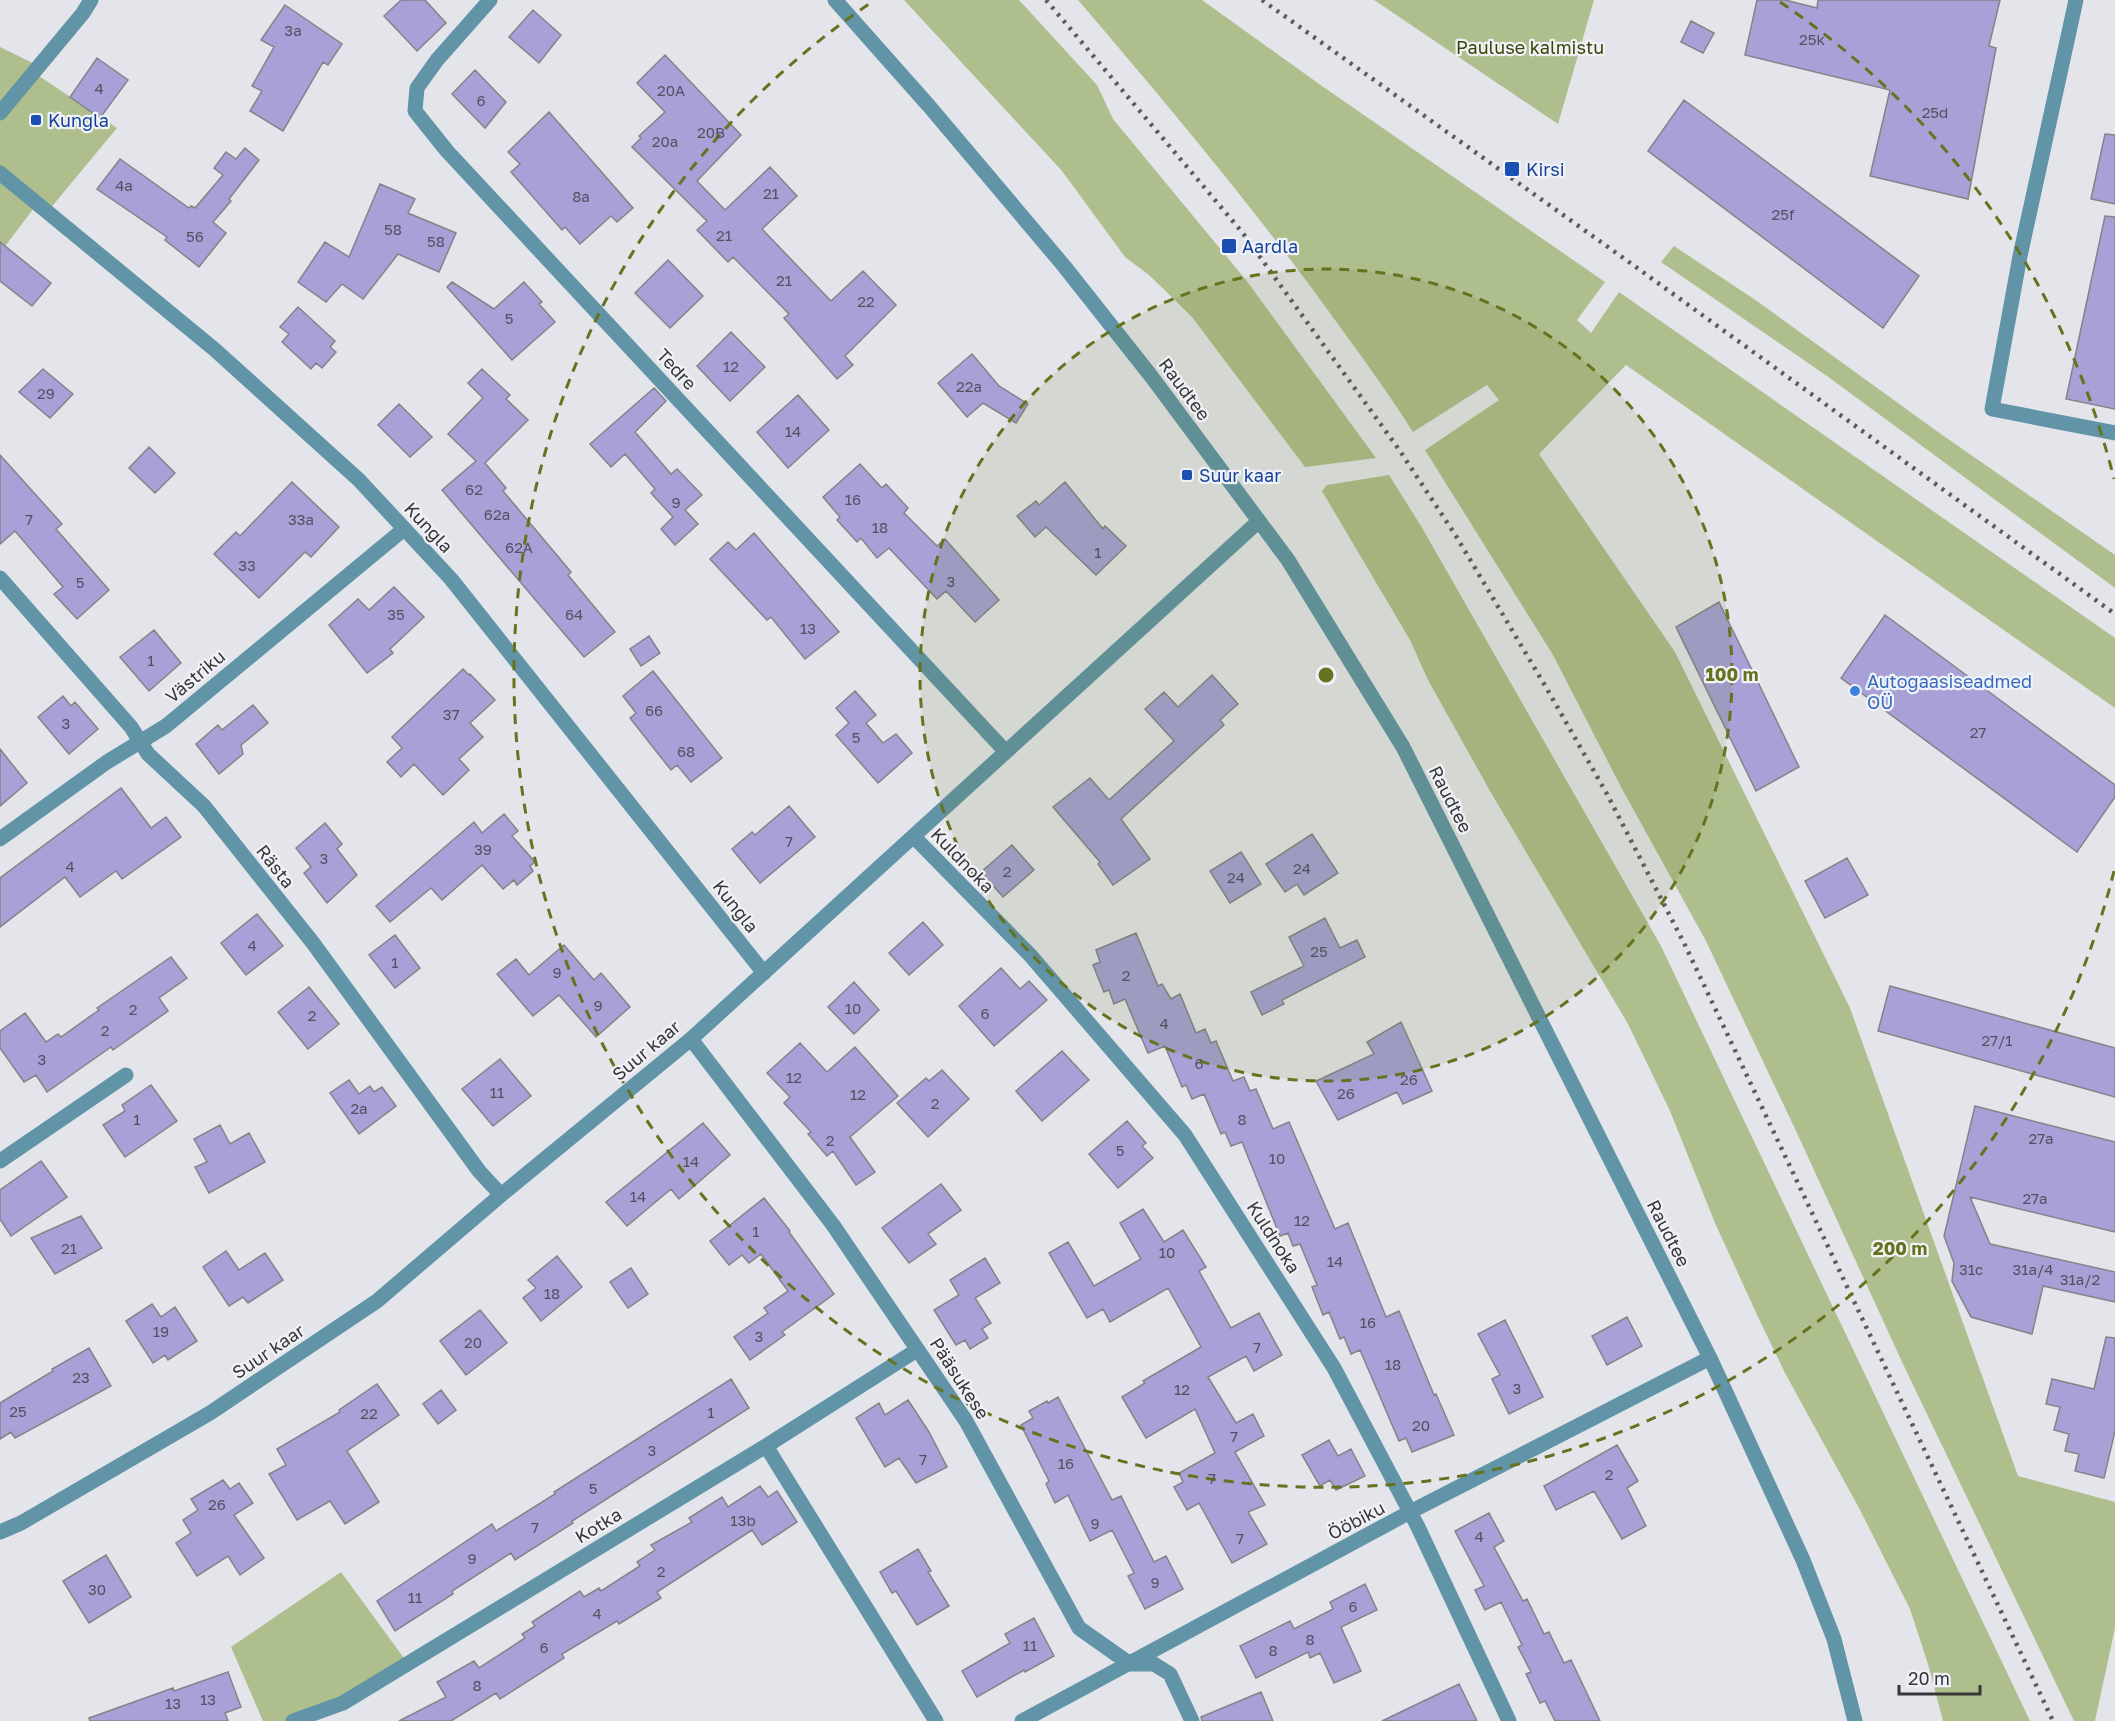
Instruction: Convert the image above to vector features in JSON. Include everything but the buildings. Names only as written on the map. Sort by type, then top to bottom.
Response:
[{"type":"street","points":[[0,113],[83,13],[91,0]]},
{"type":"street","name":"Tedre","points":[[490,0],[437,60],[417,88],[415,111],[447,151],[1006,752]]},
{"type":"street","name":"Raudtee","points":[[835,0],[1065,266],[1151,376],[1288,560],[1403,747],[1710,1358],[1803,1560],[1834,1639],[1855,1721]]},
{"type":"street","points":[[2076,0],[2020,256],[1992,409],[2115,433]]},
{"type":"street","name":"Kungla","points":[[0,172],[214,349],[359,480],[451,579],[764,972]]},
{"type":"street","name":"Suur kaar","points":[[0,1532],[21,1523],[210,1413],[377,1301],[501,1195],[691,1039],[1259,521]]},
{"type":"street","name":"Västriku","points":[[0,839],[107,762],[166,726],[404,529]]},
{"type":"street","name":"Rästa","points":[[0,578],[131,727],[148,754],[204,806],[313,943],[478,1171],[501,1195]]},
{"type":"street","name":"Kuldnoka","points":[[914,837],[1030,955],[1185,1135],[1334,1368],[1410,1512],[1509,1721]]},
{"type":"street","name":"Pääsukese","points":[[691,1039],[833,1225],[966,1421],[1078,1628],[1130,1664],[1154,1664],[1170,1674],[1192,1721]]},
{"type":"street","points":[[0,1161],[126,1075]]},
{"type":"street","name":"Kotka","points":[[293,1721],[343,1703],[766,1446],[917,1350]]},
{"type":"street","name":"Ööbiku","points":[[1022,1721],[1410,1512],[1710,1358]]},
{"type":"street","points":[[766,1446],[936,1721]]},
{"type":"green space","points":[[904,0],[1019,0],[1097,85],[1113,119],[1246,280],[1376,458],[1305,467],[1192,317],[1149,275],[1125,257],[1062,171]]},
{"type":"green space","points":[[1078,0],[1202,0],[1605,282],[1577,320],[1591,333],[1619,292],[2115,638],[2115,708],[1626,365],[1539,454],[1675,652],[1850,1008],[2018,1476],[2115,1502],[2115,1628],[2095,1721],[2074,1721],[1903,1364],[1706,941],[1621,787],[1553,655],[1425,450],[1499,400],[1487,385],[1413,432],[1274,238]]},
{"type":"green space","name":"Pauluse kalmistu","points":[[1374,0],[1594,0],[1558,124]]},
{"type":"green space","points":[[0,47],[41,67],[36,74],[117,128],[44,216],[34,208],[0,253]]},
{"type":"green space","points":[[1674,246],[1757,301],[1938,432],[2115,555],[2115,588],[1827,376],[1661,262]]},
{"type":"green space","points":[[1389,475],[1421,526],[1661,946],[2030,1721],[1943,1721],[1910,1609],[1859,1508],[1785,1373],[1715,1223],[1670,1111],[1628,1024],[1490,791],[1428,680],[1410,640],[1322,491],[1327,485]]},
{"type":"green space","points":[[341,1572],[409,1665],[308,1721],[263,1721],[231,1647]]},
{"type":"railway","points":[[1046,0],[1242,232],[1400,451],[1456,536],[1547,689],[1607,794],[1685,945],[2053,1721]]},
{"type":"railway","points":[[1262,0],[2115,614]]},
{"type":"place","name":"Kungla","points":[[36,120]]},
{"type":"place","name":"Kirsi","points":[[1512,169]]},
{"type":"place","name":"Aardla","points":[[1229,246]]},
{"type":"place","name":"Suur kaar","points":[[1187,475]]},
{"type":"place","name":"Autogaasiseadmed OÜ","points":[[1855,691]]}]
